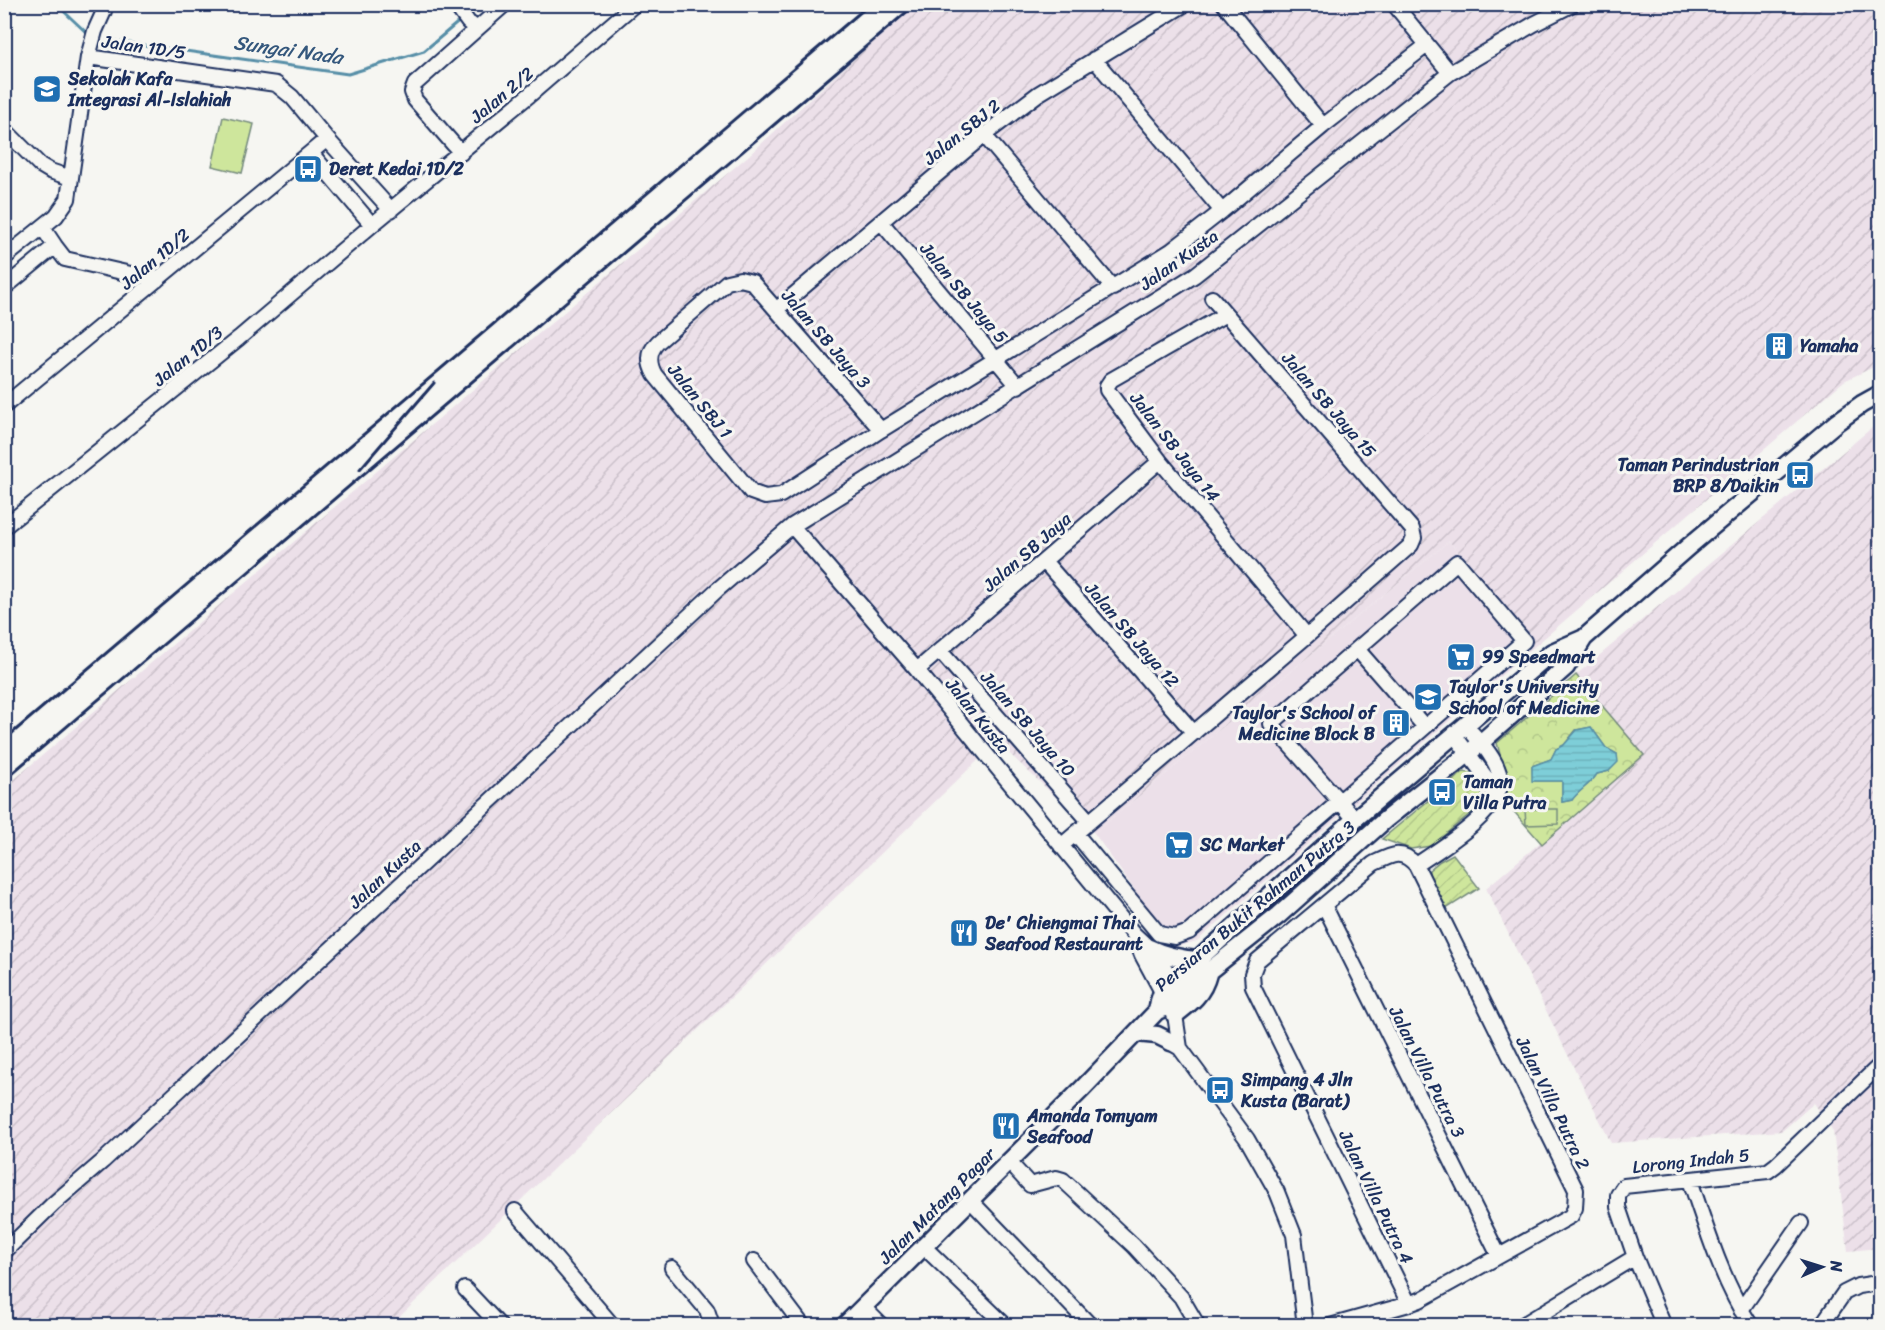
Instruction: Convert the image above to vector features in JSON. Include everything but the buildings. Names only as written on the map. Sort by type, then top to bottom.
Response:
[{"type":"main road","name":"Persiaran Bukit Rahman Putra 3","points":[[1204,965],[1280,915],[1384,820],[1474,748],[1566,667],[1584,638],[1688,547],[1837,422],[1881,394]]},
{"type":"main road","name":"Persiaran Bukit Rahman Putra 3","points":[[1168,1002],[1255,908],[1355,819],[1552,652],[1584,638]]},
{"type":"main road","points":[[1255,908],[1277,905],[1280,907],[1280,915]]},
{"type":"main road","points":[[1149,948],[1161,954],[1204,965],[1205,986],[1199,996],[1168,1002]]},
{"type":"main road","name":"Jalan Matang Pagar","points":[[844,1326],[1168,1002]]},
{"type":"main road","points":[[1137,1033],[1157,1035],[1175,1045]]},
{"type":"street","points":[[461,153],[415,100],[411,92],[415,84],[472,26],[505,4]]},
{"type":"street","name":"Jalan 2/2","points":[[391,210],[635,4]]},
{"type":"street","name":"Jalan SBJ 2","points":[[777,309],[984,135],[1038,94],[1185,4]]},
{"type":"street","points":[[1224,4],[1323,126]]},
{"type":"street","points":[[1394,4],[1450,73]]},
{"type":"street","name":"Jalan Kusta","points":[[4,1252],[53,1204],[111,1153],[717,590],[792,526],[1195,275],[1450,73],[1573,4]]},
{"type":"street","points":[[4,258],[43,228],[56,216],[68,199],[88,57],[95,31],[106,7]]},
{"type":"street","points":[[457,8],[472,26]]},
{"type":"street","points":[[881,430],[1171,251],[1323,126],[1427,45]]},
{"type":"street","name":"Jalan 1D/5","points":[[88,57],[276,84],[292,96],[327,140],[391,210]]},
{"type":"street","points":[[1094,59],[1222,211]]},
{"type":"street","points":[[4,129],[40,165],[71,178]]},
{"type":"street","points":[[984,135],[1113,288]]},
{"type":"street","name":"Jalan 1D/2","points":[[4,406],[327,140]]},
{"type":"street","points":[[311,153],[372,225]]},
{"type":"street","name":"Jalan 1D/3","points":[[4,526],[238,338],[391,210]]},
{"type":"street","name":"Jalan SB Jaya 5","points":[[881,222],[1018,386]]},
{"type":"street","points":[[43,228],[65,259],[157,280]]},
{"type":"street","points":[[4,288],[55,246]]},
{"type":"street","name":"Jalan SB Jaya 3","points":[[740,279],[752,282],[881,430]]},
{"type":"street","name":"Jalan SBJ 1","points":[[740,279],[727,282],[658,342],[650,354],[649,362],[655,375],[751,492],[765,497],[781,495],[881,430]]},
{"type":"street","name":"Jalan SB Jaya 15","points":[[1212,298],[1412,529],[1414,538],[1411,545],[1307,636]]},
{"type":"street","name":"Jalan SB Jaya 14","points":[[1226,314],[1108,383],[1107,390],[1160,461],[1307,636]]},
{"type":"street","name":"Jalan SB Jaya","points":[[917,670],[1160,461]]},
{"type":"street","name":"Jalan Kusta","points":[[792,526],[917,670],[1133,933],[1149,948],[1168,1002]]},
{"type":"street","name":"Jalan SB Jaya 12","points":[[1044,561],[1194,733]]},
{"type":"street","points":[[1076,834],[1159,934],[1175,937],[1189,932],[1339,801],[1425,727],[1524,640],[1457,562],[1271,724],[1339,801],[1355,819]]},
{"type":"street","points":[[1061,846],[1307,636]]},
{"type":"street","points":[[1357,649],[1425,727]]},
{"type":"street","name":"Jalan SB Jaya 10","points":[[940,651],[1089,821]]},
{"type":"street","points":[[1416,865],[1441,849],[1483,814],[1499,792],[1500,778],[1494,761],[1474,748],[1460,731]]},
{"type":"street","name":"Jalan Villa Putra 4","points":[[1409,1304],[1253,987],[1252,974],[1257,961],[1373,864],[1391,855],[1402,854],[1409,857],[1416,865]]},
{"type":"street","points":[[1085,875],[1100,862]]},
{"type":"street","name":"Jalan Villa Putra 2","points":[[1330,1326],[1409,1304],[1571,1216],[1575,1208],[1576,1190],[1416,865]]},
{"type":"street","name":"Jalan Villa Putra 3","points":[[1324,905],[1499,1256]]},
{"type":"street","name":"Jalan Kusta","points":[[1133,933],[1142,955],[1168,1002]]},
{"type":"street","points":[[1168,1002],[1175,1045],[1247,1139],[1277,1192],[1294,1235],[1305,1326]]},
{"type":"street","name":"Lorong Indah 5","points":[[1664,1326],[1635,1257],[1618,1207],[1618,1196],[1624,1186],[1767,1171],[1776,1166],[1881,1065]]},
{"type":"street","points":[[1009,1162],[1030,1185],[1056,1178],[1064,1180],[1134,1246],[1181,1297],[1198,1326]]},
{"type":"street","points":[[1690,1180],[1725,1276],[1750,1326]]},
{"type":"street","points":[[970,1200],[1091,1326]]},
{"type":"street","points":[[515,1211],[613,1326]]},
{"type":"street","points":[[1741,1310],[1801,1223]]},
{"type":"street","points":[[922,1246],[1006,1326]]},
{"type":"street","points":[[1521,1326],[1635,1257]]},
{"type":"street","points":[[754,1261],[803,1326]]},
{"type":"street","points":[[672,1268],[707,1310],[713,1326]]},
{"type":"street","points":[[1821,1326],[1844,1293],[1858,1286],[1878,1283]]},
{"type":"street","points":[[465,1289],[500,1326]]},
{"type":"street","points":[[863,1307],[882,1326]]},
{"type":"shaded area","points":[[913,5],[1880,5],[1880,364],[1844,381],[1535,646],[1449,541],[1094,833],[997,742],[391,1325],[5,1325],[4,788],[748,156]]},
{"type":"shaded area","points":[[1880,421],[1880,1248],[1848,1251],[1833,1131],[1814,1103],[1782,1131],[1611,1143],[1486,888],[1644,755],[1576,675]]},
{"type":"shaded area","points":[[1449,541],[1535,646],[1197,941],[1175,947],[1094,833]]},
{"type":"green space","points":[[223,117],[254,124],[242,173],[212,166]]},
{"type":"green space","points":[[1576,675],[1644,755],[1542,844],[1504,800],[1504,770],[1497,743]],"holes":[[[1591,727],[1606,748],[1617,754],[1609,771],[1597,774],[1572,800],[1562,802],[1562,781],[1533,781],[1532,766],[1551,759],[1556,749],[1564,745],[1576,730]]]},
{"type":"green space","points":[[1463,772],[1472,773],[1482,786],[1482,804],[1431,846],[1411,849],[1382,839]]},
{"type":"green space","points":[[1525,809],[1558,809],[1558,824],[1526,825]]},
{"type":"green space","points":[[1453,854],[1479,888],[1443,911],[1429,884],[1429,870]]},
{"type":"water","points":[[1591,727],[1606,748],[1617,754],[1618,762],[1609,771],[1597,774],[1572,800],[1562,802],[1562,781],[1532,781],[1532,766],[1551,759],[1556,749],[1564,745],[1577,730]]},
{"type":"waterway","name":"Sungai Nada","points":[[56,4],[89,35]]},
{"type":"waterway","name":"Sungai Nada","points":[[467,15],[480,4]]},
{"type":"waterway","name":"Sungai Nada","points":[[108,40],[348,74],[424,51],[462,19]]},
{"type":"railway","points":[[4,740],[870,4]]},
{"type":"railway","points":[[4,780],[916,4]]},
{"type":"railway","points":[[360,469],[434,383]]},
{"type":"place","name":"Sekolah Kafa Integrasi Al-Islahiah","points":[[47,89]]},
{"type":"place","name":"Deret Kedai 1D/2","points":[[308,169]]},
{"type":"place","name":"Yamaha","points":[[1779,346]]},
{"type":"place","name":"Taman Perindustrian BRP 8/Daikin","points":[[1800,475]]},
{"type":"place","name":"99 Speedmart","points":[[1461,657]]},
{"type":"place","name":"Taylor's University School of Medicine","points":[[1428,697]]},
{"type":"place","name":"Taylor's School of Medicine Block B","points":[[1396,723]]},
{"type":"place","name":"Taman Villa Putra","points":[[1442,792]]},
{"type":"place","name":"SC Market","points":[[1179,845]]},
{"type":"place","name":"De' Chiengmai Thai Seafood Restaurant","points":[[964,933]]},
{"type":"place","name":"Simpang 4 Jln Kusta (Barat)","points":[[1220,1090]]},
{"type":"place","name":"Amanda Tomyam Seafood","points":[[1006,1126]]}]
